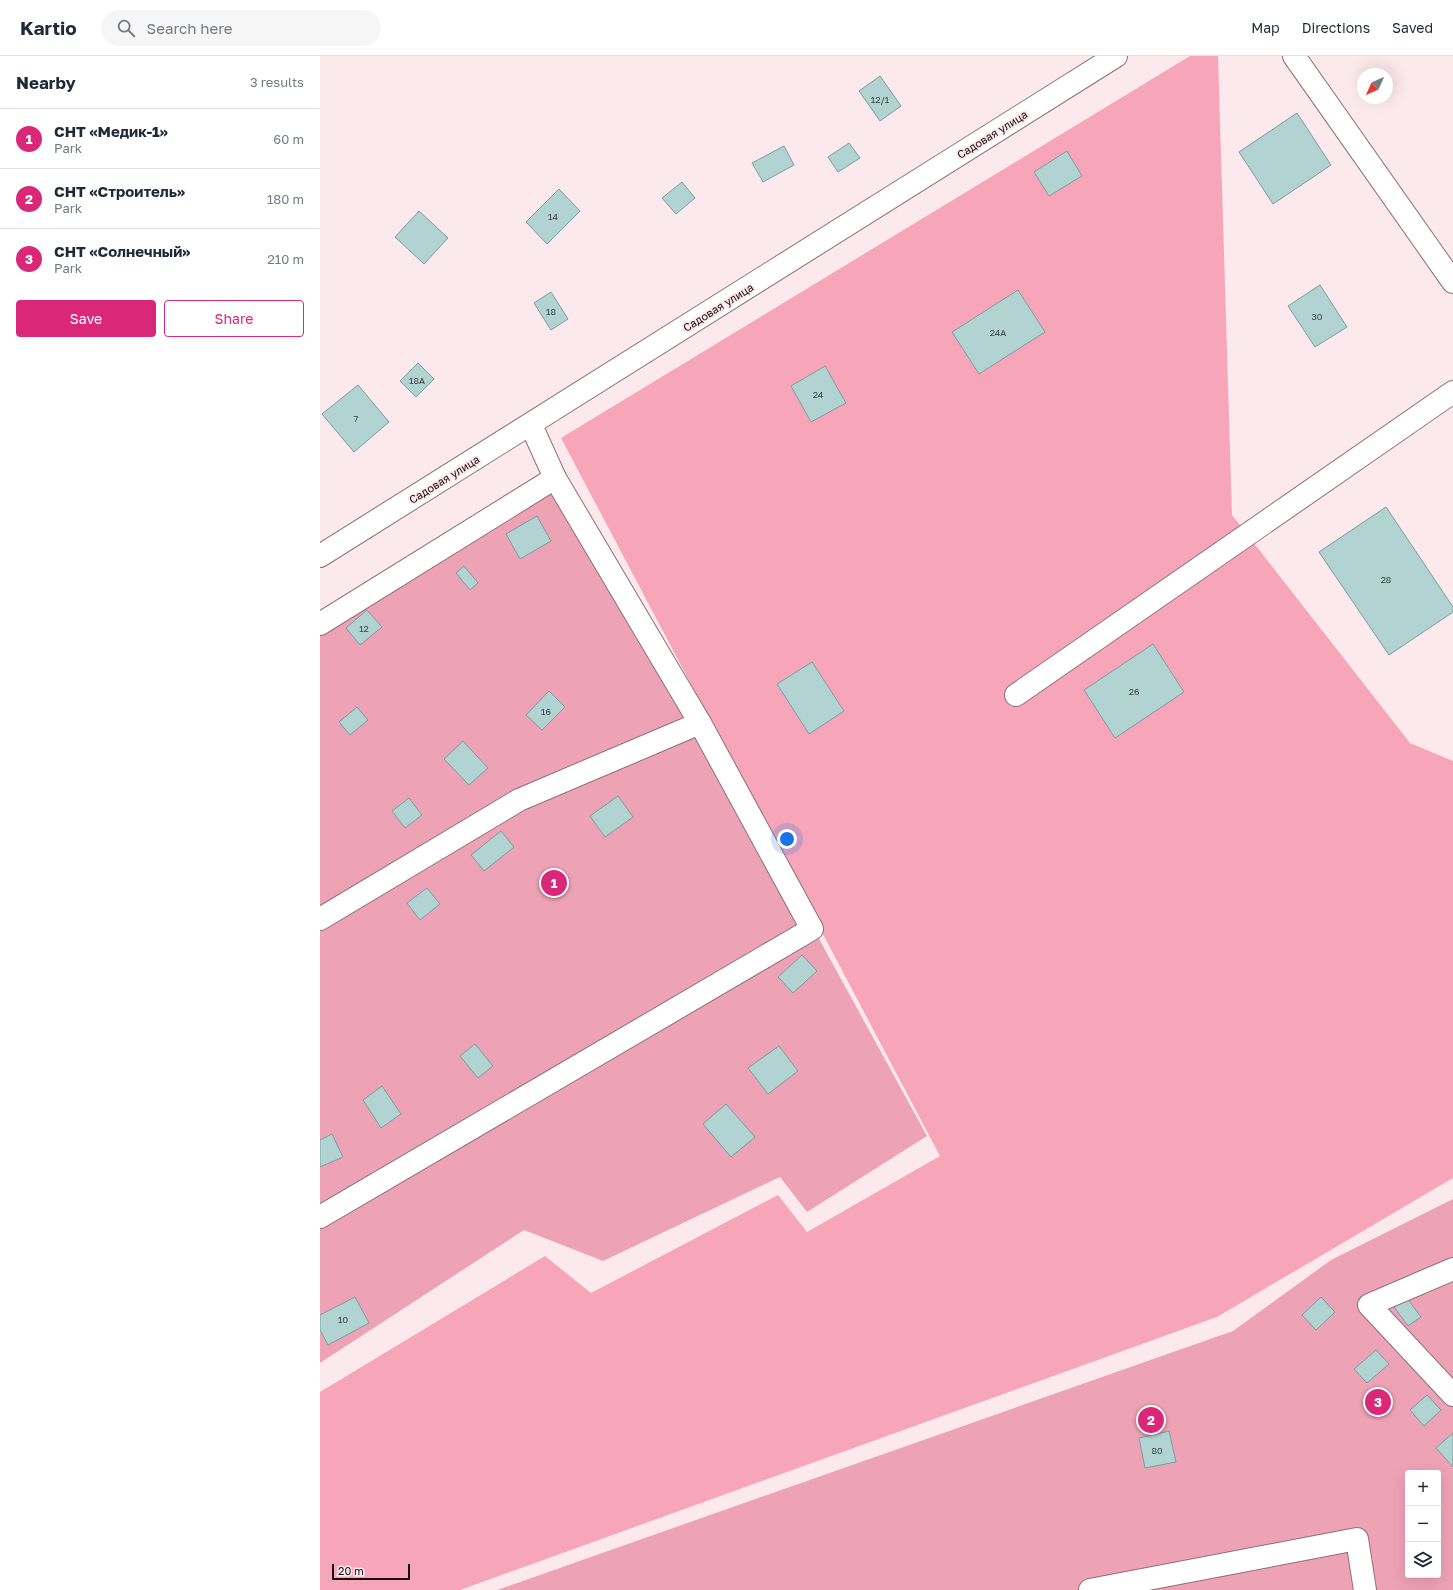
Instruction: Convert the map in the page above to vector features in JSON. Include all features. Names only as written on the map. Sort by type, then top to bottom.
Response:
[{"type":"street","name":"Садовая улица","points":[[320,556],[531,425],[1116,56]]},
{"type":"street","points":[[1294,56],[1453,282]]},
{"type":"street","points":[[1016,695],[1453,392]]},
{"type":"street","points":[[320,1217],[812,929],[700,723],[555,478],[531,425]]},
{"type":"street","points":[[320,624],[555,478]]},
{"type":"street","points":[[320,919],[520,800],[700,723]]},
{"type":"street","points":[[1453,1269],[1369,1305],[1453,1394]]},
{"type":"street","points":[[1090,1590],[1357,1539],[1365,1590]]},
{"type":"shaded area","points":[[1190,56],[1218,56],[1232,515],[1410,743],[1453,761],[1453,1178],[1217,1317],[460,1590],[320,1590],[320,1392],[545,1256],[591,1293],[778,1195],[807,1232],[940,1156],[561,438]]},
{"type":"shaded area","points":[[565,475],[927,1136],[807,1212],[780,1177],[603,1261],[524,1230],[320,1363],[320,630]]},
{"type":"shaded area","points":[[1453,1199],[1453,1590],[497,1590],[1233,1331],[1331,1260]]},
{"type":"building","points":[[880,76],[901,106],[880,121],[859,91]]},
{"type":"building","points":[[1297,113],[1331,165],[1273,204],[1239,152]]},
{"type":"building","points":[[849,143],[860,158],[838,172],[828,157]]},
{"type":"building","points":[[784,146],[794,165],[763,182],[752,163]]},
{"type":"building","points":[[1067,151],[1082,176],[1049,196],[1034,172]]},
{"type":"building","points":[[682,182],[695,198],[676,214],[662,198]]},
{"type":"building","points":[[559,189],[580,211],[547,244],[526,222]]},
{"type":"building","points":[[419,211],[448,238],[424,264],[395,237]]},
{"type":"building","points":[[1320,285],[1347,327],[1315,347],[1288,306]]},
{"type":"building","points":[[1018,290],[1045,332],[979,374],[952,332]]},
{"type":"building","points":[[551,292],[568,319],[551,330],[534,303]]},
{"type":"building","points":[[418,363],[434,379],[416,397],[400,381]]},
{"type":"building","points":[[825,366],[846,403],[811,422],[791,386]]},
{"type":"building","points":[[358,385],[389,422],[354,452],[322,414]]},
{"type":"building","points":[[1386,507],[1453,607],[1453,612],[1389,655],[1319,552]]},
{"type":"building","points":[[537,516],[551,541],[520,559],[506,534]]},
{"type":"building","points":[[464,566],[478,583],[470,590],[456,573]]},
{"type":"building","points":[[367,610],[382,627],[360,645],[346,628]]},
{"type":"building","points":[[1153,644],[1184,692],[1115,738],[1084,690]]},
{"type":"building","points":[[812,662],[844,711],[809,734],[777,684]]},
{"type":"building","points":[[549,691],[565,707],[542,730],[526,715]]},
{"type":"building","points":[[357,707],[368,720],[350,735],[339,722]]},
{"type":"building","points":[[463,741],[488,768],[469,785],[444,759]]},
{"type":"building","points":[[618,796],[633,817],[605,837],[590,816]]},
{"type":"building","points":[[409,798],[422,815],[405,828],[392,811]]},
{"type":"building","points":[[501,831],[514,847],[484,871],[471,855]]},
{"type":"building","points":[[427,888],[440,904],[420,920],[407,903]]},
{"type":"building","points":[[802,955],[817,971],[793,993],[778,977]]},
{"type":"building","points":[[475,1044],[493,1066],[478,1078],[460,1056]]},
{"type":"building","points":[[779,1046],[798,1071],[768,1094],[748,1068]]},
{"type":"building","points":[[382,1086],[401,1114],[381,1128],[363,1100]]},
{"type":"building","points":[[726,1104],[755,1137],[731,1157],[703,1124]]},
{"type":"building","points":[[332,1134],[343,1157],[320,1167],[320,1140]]},
{"type":"building","points":[[355,1297],[369,1323],[328,1345],[320,1330],[320,1315]]},
{"type":"building","points":[[1321,1297],[1335,1312],[1316,1330],[1302,1315]]},
{"type":"building","points":[[1407,1298],[1421,1317],[1408,1326],[1394,1307]]},
{"type":"building","points":[[1376,1350],[1389,1364],[1367,1383],[1354,1369]]},
{"type":"building","points":[[1427,1395],[1441,1410],[1424,1426],[1410,1410]]},
{"type":"building","points":[[1169,1431],[1176,1462],[1145,1468],[1139,1438]]},
{"type":"building","points":[[1453,1433],[1453,1467],[1436,1448]]},
{"type":"place","name":"СНТ «Медик-1»","points":[[554,883]]},
{"type":"place","name":"СНТ «Солнечный»","points":[[1378,1402]]},
{"type":"place","name":"СНТ «Строитель»","points":[[1151,1420]]}]
